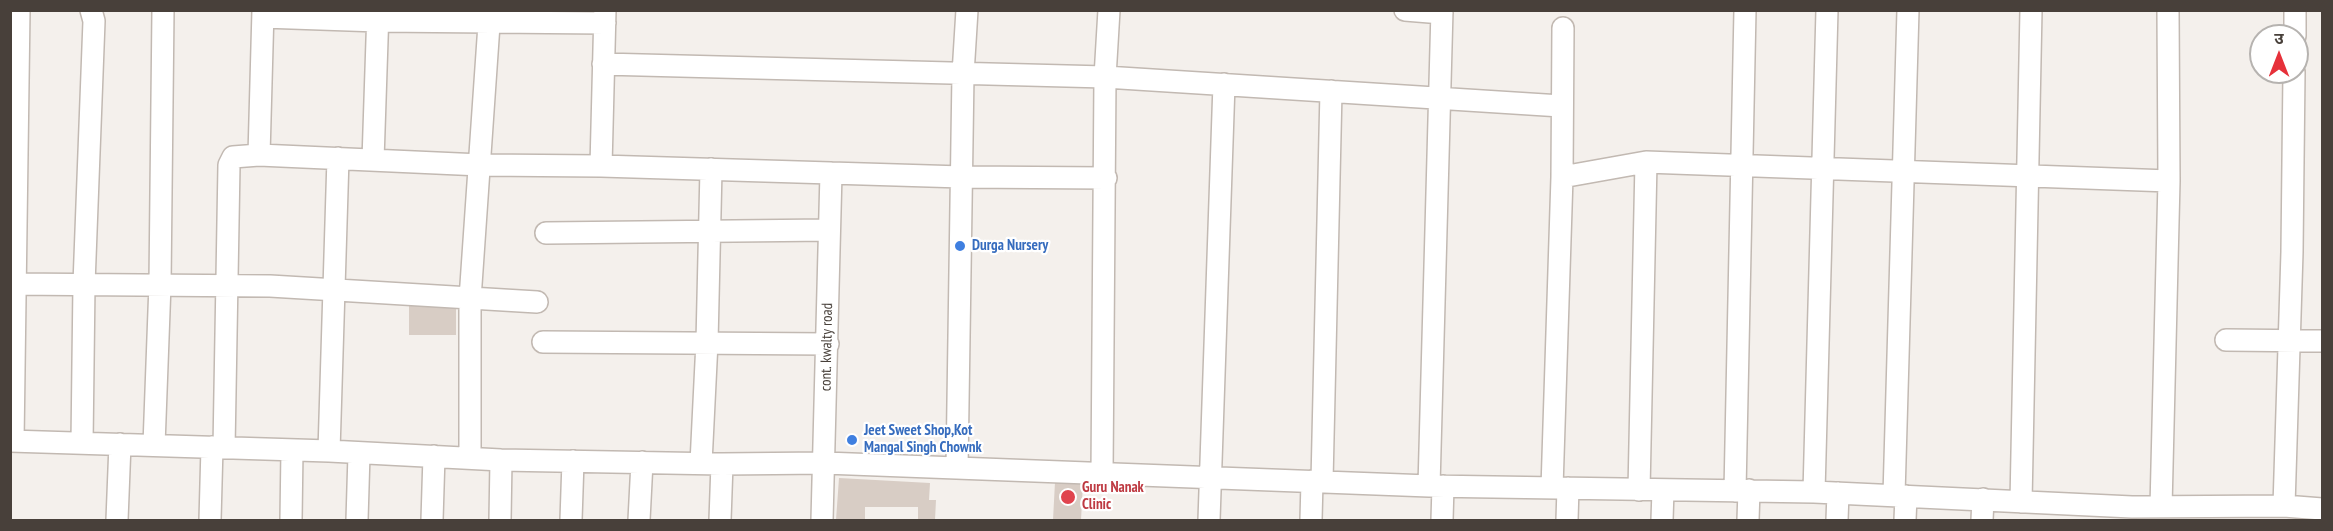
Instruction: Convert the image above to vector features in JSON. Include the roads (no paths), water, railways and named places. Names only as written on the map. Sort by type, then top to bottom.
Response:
[{"type":"street","points":[[19,10],[12,441],[328,451],[501,460],[825,463],[1436,486],[1814,492],[1983,499],[2021,502],[2070,512],[2132,514],[2161,507],[2222,514],[2284,506],[2316,513]]},
{"type":"street","points":[[82,443],[84,284],[94,21],[91,10]]},
{"type":"street","points":[[154,445],[160,284],[163,10]]},
{"type":"street","points":[[957,468],[963,75],[967,10]]},
{"type":"street","points":[[1102,473],[1105,77],[1108,10]]},
{"type":"street","points":[[1405,10],[1442,11],[1436,486],[1442,520]]},
{"type":"street","points":[[1745,10],[1742,491],[1748,520]]},
{"type":"street","points":[[1814,492],[1827,10]]},
{"type":"street","points":[[1905,520],[1900,495],[1903,170],[1908,10]]},
{"type":"street","points":[[2021,502],[2031,10]]},
{"type":"street","points":[[2161,507],[2169,181],[2168,10]]},
{"type":"street","points":[[259,155],[263,14],[605,17],[601,166]]},
{"type":"street","points":[[373,160],[378,16]]},
{"type":"street","points":[[470,458],[470,299],[490,16]]},
{"type":"street","points":[[1563,28],[1560,488],[1567,520]]},
{"type":"street","points":[[603,64],[1105,77],[1561,106]]},
{"type":"street","points":[[1209,520],[1224,84]]},
{"type":"street","points":[[2284,506],[2292,252],[2294,84]]},
{"type":"street","points":[[1311,520],[1317,481],[1331,91]]},
{"type":"street","points":[[210,520],[218,448],[227,286],[229,165],[232,157],[259,155],[481,165],[601,166],[962,177],[1106,178]]},
{"type":"street","points":[[328,451],[338,158]]},
{"type":"street","points":[[1639,490],[1646,162]]},
{"type":"street","points":[[1562,177],[1646,162],[2029,174],[2169,181]]},
{"type":"street","points":[[711,170],[707,342],[712,463],[720,520]]},
{"type":"street","name":"cont. kwalty road","points":[[822,520],[831,173]]},
{"type":"street","points":[[546,233],[829,230]]},
{"type":"street","points":[[14,284],[160,284],[333,289],[537,302]]},
{"type":"street","points":[[2226,340],[2322,341]]},
{"type":"street","points":[[543,342],[828,344]]},
{"type":"street","points":[[117,520],[120,444]]},
{"type":"street","points":[[291,520],[292,450]]},
{"type":"street","points":[[357,520],[359,454]]},
{"type":"street","points":[[432,520],[434,456]]},
{"type":"street","points":[[500,520],[501,460]]},
{"type":"street","points":[[571,520],[573,461]]},
{"type":"street","points":[[639,520],[642,462]]},
{"type":"street","points":[[1662,520],[1663,490]]},
{"type":"street","points":[[1837,520],[1838,493]]},
{"type":"street","points":[[1982,520],[1983,499]]},
{"type":"place","name":"Durga Nursery","points":[[960,246]]},
{"type":"place","name":"Jeet Sweet Shop,Kot Mangal Singh Chownk","points":[[852,440]]},
{"type":"place","name":"Guru Nanak Clinic","points":[[1068,497]]}]
